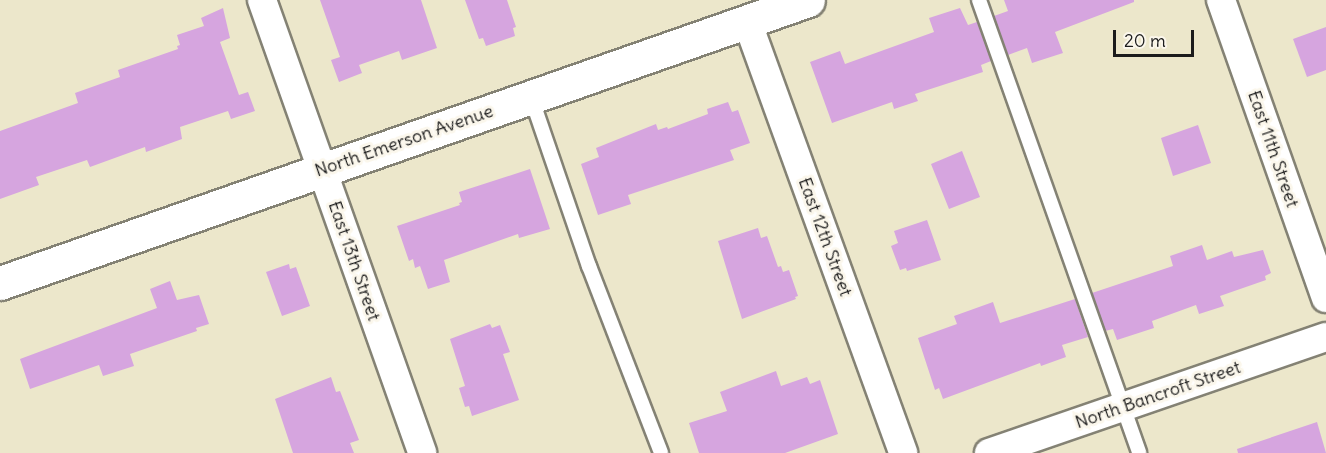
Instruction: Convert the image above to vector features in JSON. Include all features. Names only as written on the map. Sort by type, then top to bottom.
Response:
[{"type":"main road","name":"North Emerson Avenue","points":[[0,283],[808,0]]},
{"type":"street","name":"East 13th Street","points":[[262,0],[422,453]]},
{"type":"street","name":"East 11th Street","points":[[1221,0],[1326,298]]},
{"type":"street","name":"East 12th Street","points":[[747,21],[903,453]]},
{"type":"street","name":"North Bancroft Street","points":[[989,453],[1326,336]]},
{"type":"lane","points":[[979,0],[1052,201],[1139,453]]},
{"type":"lane","points":[[531,97],[589,266],[661,453]]},
{"type":"building","points":[[320,0],[421,0],[437,48],[402,60],[399,51],[359,65],[362,73],[339,82],[331,60],[340,57]]},
{"type":"building","points":[[465,0],[507,0],[516,27],[513,28],[515,36],[486,46],[483,38],[479,39]]},
{"type":"building","points":[[1004,0],[1134,0],[1134,2],[1055,32],[1063,53],[1032,63],[1027,48],[1008,55],[994,16],[1008,11]]},
{"type":"building","points":[[223,8],[230,38],[220,42],[239,95],[248,92],[255,111],[231,119],[228,111],[180,127],[182,139],[146,152],[145,147],[90,167],[87,160],[36,177],[39,185],[0,199],[0,131],[78,103],[75,93],[120,77],[118,70],[178,49],[177,46],[180,45],[177,35],[204,26],[201,18]]},
{"type":"building","points":[[960,8],[968,25],[977,22],[991,61],[981,65],[983,72],[915,94],[918,101],[894,109],[892,102],[832,123],[810,62],[840,51],[845,64],[934,32],[929,18]]},
{"type":"building","points":[[1326,27],[1326,70],[1307,77],[1293,39]]},
{"type":"building","points":[[728,102],[732,112],[738,110],[750,143],[730,150],[734,160],[628,195],[631,204],[598,215],[581,164],[599,157],[596,148],[656,124],[658,130],[667,127],[668,129],[708,114],[707,109]]},
{"type":"building","points":[[1198,125],[1211,163],[1173,176],[1161,138]]},
{"type":"building","points":[[962,151],[980,197],[949,209],[931,164]]},
{"type":"building","points":[[530,169],[550,229],[519,238],[518,234],[444,260],[450,282],[428,289],[420,266],[415,268],[413,259],[409,261],[397,226],[460,205],[459,203],[462,202],[459,192]]},
{"type":"building","points":[[927,220],[941,260],[907,271],[906,268],[900,270],[891,246],[898,243],[894,231]]},
{"type":"building","points":[[758,228],[761,238],[767,236],[778,267],[781,266],[783,272],[789,270],[798,296],[795,297],[796,299],[742,319],[718,241]]},
{"type":"building","points":[[1202,245],[1207,260],[1232,251],[1234,257],[1263,250],[1271,273],[1265,276],[1266,280],[1220,296],[1224,306],[1199,314],[1196,305],[1152,321],[1154,328],[1117,340],[1113,329],[1105,331],[1092,293],[1173,266],[1170,256]]},
{"type":"building","points":[[289,264],[290,269],[296,267],[310,306],[282,316],[266,272]]},
{"type":"building","points":[[170,281],[177,300],[199,295],[209,324],[196,328],[197,331],[130,354],[134,366],[103,376],[99,365],[30,389],[20,359],[157,308],[150,289]]},
{"type":"building","points":[[1075,299],[1088,337],[1062,345],[1066,357],[1041,366],[1040,363],[943,399],[939,388],[935,390],[918,338],[957,324],[954,316],[993,302],[1000,323]]},
{"type":"building","points":[[490,324],[492,328],[500,325],[510,352],[503,354],[519,400],[472,416],[469,406],[465,407],[459,388],[465,386],[450,339]]},
{"type":"building","points":[[776,371],[781,386],[807,377],[810,384],[820,380],[838,434],[785,453],[699,453],[689,423],[727,411],[720,392]]},
{"type":"building","points":[[331,377],[336,392],[340,391],[359,440],[350,443],[354,453],[293,453],[275,399]]},
{"type":"building","points":[[1317,422],[1326,453],[1238,453],[1237,449]]}]
